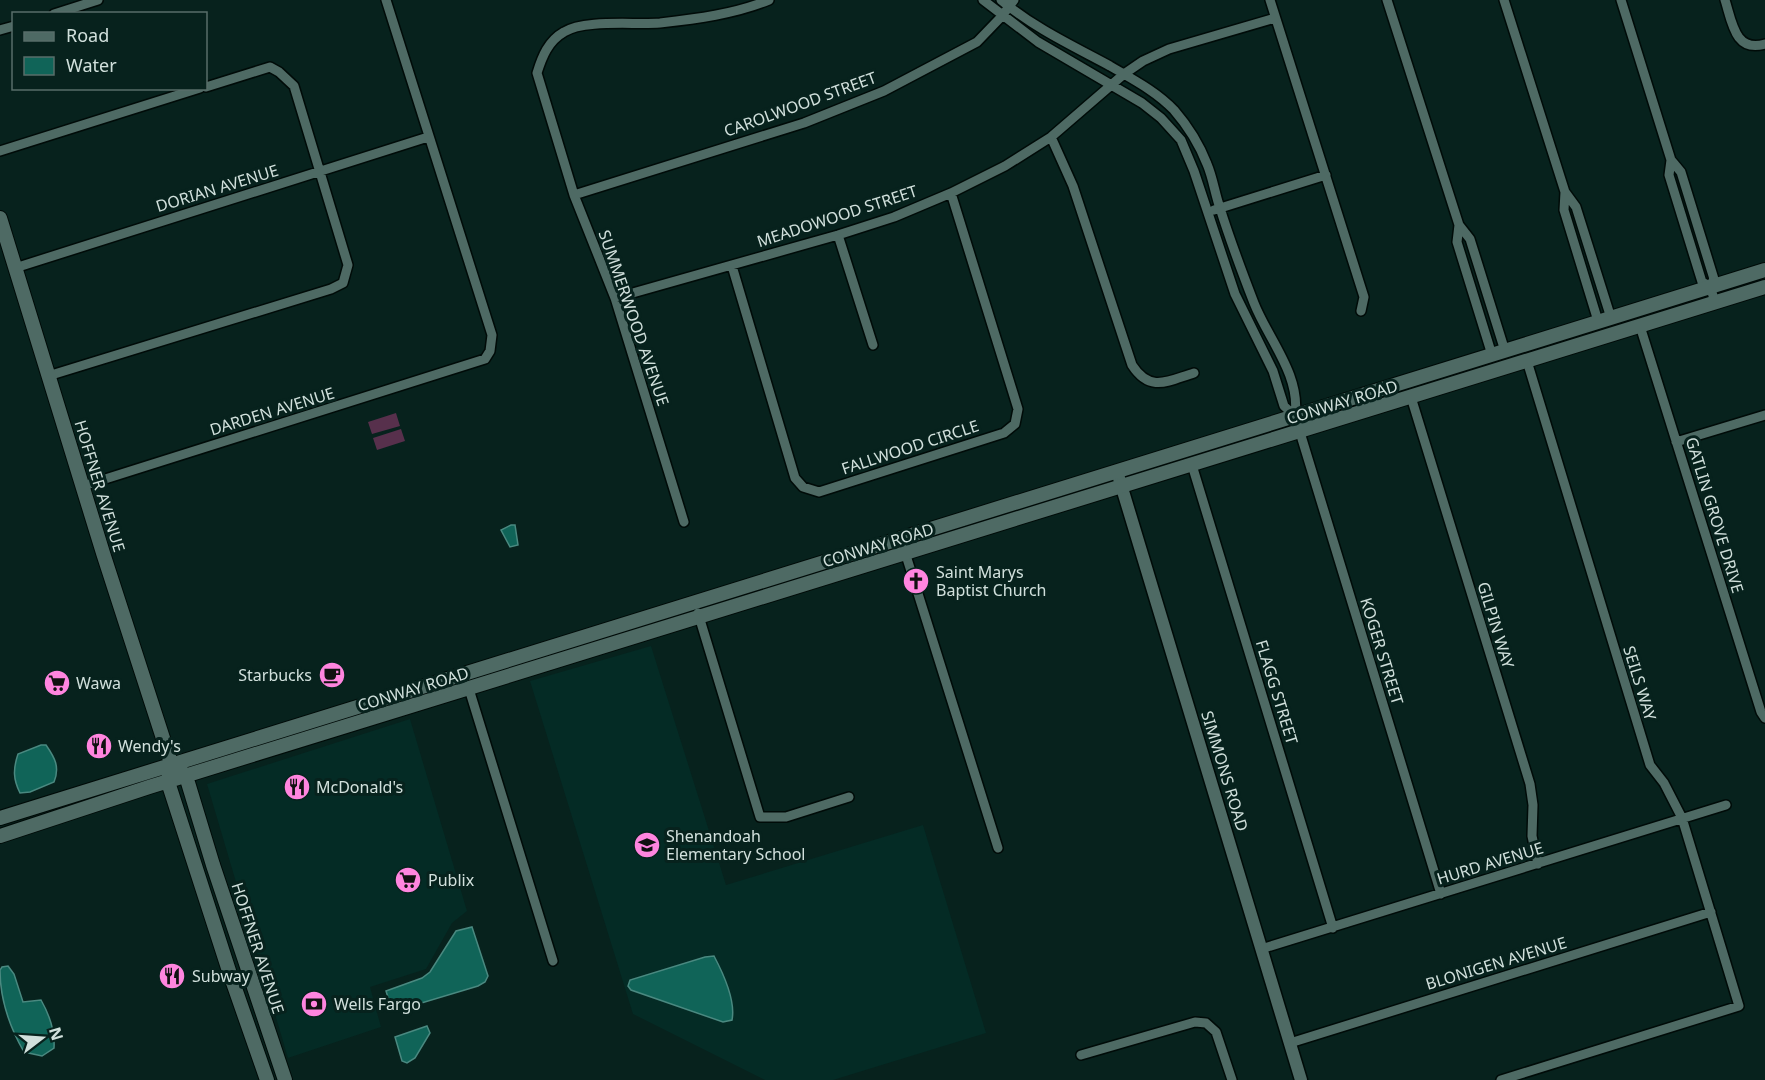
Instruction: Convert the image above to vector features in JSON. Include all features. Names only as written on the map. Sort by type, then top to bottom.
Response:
[{"type":"main road","name":"HOFFNER AVENUE","points":[[0,218],[82,486],[171,763],[168,782],[267,1080]]},
{"type":"main road","name":"CONWAY ROAD","points":[[6,816],[1765,270]]},
{"type":"main road","name":"CONWAY ROAD","points":[[0,836],[186,776],[1765,287]]},
{"type":"main road","points":[[1640,326],[1648,314],[1675,298]]},
{"type":"main road","points":[[1527,361],[1539,349],[1574,329]]},
{"type":"main road","points":[[1450,385],[1465,374],[1492,362],[1498,353]]},
{"type":"main road","points":[[395,712],[403,699],[446,686],[467,672]]},
{"type":"main road","points":[[334,731],[352,718],[380,709],[392,695]]},
{"type":"main road","points":[[171,763],[186,776]]},
{"type":"main road","name":"HOFFNER AVENUE","points":[[186,776],[213,865],[285,1080]]},
{"type":"main road","points":[[0,830],[9,820],[6,816]]},
{"type":"street","points":[[60,12],[98,0]]},
{"type":"street","points":[[386,0],[428,138]]},
{"type":"street","name":"SUMMERWOOD AVENUE","points":[[684,522],[615,298],[574,195],[537,73],[542,54],[554,39],[565,31],[579,26],[659,23],[719,14],[769,0]]},
{"type":"street","points":[[983,0],[1038,42],[1142,103],[1161,118],[1181,140],[1247,321],[1272,371],[1284,406],[1295,416]]},
{"type":"street","points":[[1270,0],[1364,297],[1361,311]]},
{"type":"street","points":[[1387,0],[1459,225],[1470,239],[1498,353]]},
{"type":"street","points":[[1504,0],[1564,192],[1576,207],[1604,320]]},
{"type":"street","points":[[1621,0],[1671,160],[1669,176],[1702,283],[1710,286],[1715,302]]},
{"type":"street","points":[[1725,0],[1736,33],[1744,43],[1755,47],[1765,44]]},
{"type":"street","points":[[1008,2],[1038,27],[1148,88],[1174,110],[1192,134],[1207,164],[1254,304],[1291,381],[1297,402],[1295,416]]},
{"type":"street","name":"CAROLWOOD STREET","points":[[574,195],[804,123],[884,91],[977,42],[1002,16],[1008,2]]},
{"type":"street","name":"MEADOWOOD STREET","points":[[615,298],[838,235],[894,217],[951,193],[1005,166],[1051,136],[1124,74],[1143,61],[1169,49],[1275,18]]},
{"type":"street","points":[[48,376],[331,289],[343,283],[348,265],[294,86],[270,67],[207,87]]},
{"type":"street","points":[[0,152],[194,90]]},
{"type":"street","points":[[1051,136],[1073,186],[1132,365],[1138,375],[1149,382],[1159,384],[1194,373]]},
{"type":"street","name":"DORIAN AVENUE","points":[[15,268],[428,138]]},
{"type":"street","name":"DARDEN AVENUE","points":[[82,486],[485,359],[490,351],[492,335],[428,138]]},
{"type":"street","points":[[1206,212],[1326,175]]},
{"type":"street","name":"FALLWOOD CIRCLE","points":[[732,266],[795,478],[803,487],[819,492],[1004,433],[1015,424],[1018,408],[951,193]]},
{"type":"street","points":[[838,235],[873,345]]},
{"type":"street","name":"GATLIN GROVE DRIVE","points":[[1640,326],[1763,715]]},
{"type":"street","name":"SEILS WAY","points":[[1501,1080],[1740,1006],[1682,818],[1664,783],[1650,765],[1527,361]]},
{"type":"street","name":"GILPIN WAY","points":[[1411,397],[1530,784],[1533,804],[1532,836],[1538,864]]},
{"type":"street","points":[[1676,442],[1765,415]]},
{"type":"street","name":"KOGER STREET","points":[[1295,416],[1441,894]]},
{"type":"street","name":"FLAGG STREET","points":[[1192,465],[1333,928]]},
{"type":"street","name":"SIMMONS ROAD","points":[[1117,472],[1301,1080]]},
{"type":"street","points":[[901,538],[998,848]]},
{"type":"street","points":[[695,602],[760,817],[786,817],[849,797]]},
{"type":"street","points":[[554,645],[555,662]]},
{"type":"street","points":[[536,651],[555,662]]},
{"type":"street","points":[[469,689],[553,962]]},
{"type":"street","name":"HURD AVENUE","points":[[1261,949],[1726,804]]},
{"type":"street","name":"BLONIGEN AVENUE","points":[[1290,1043],[1711,912]]},
{"type":"street","points":[[1081,1055],[1195,1022],[1206,1023],[1216,1032],[1232,1080]]},
{"type":"shaded area","points":[[396,413],[400,426],[372,434],[368,422]]},
{"type":"shaded area","points":[[401,429],[405,441],[377,450],[373,438]]},
{"type":"shaded area","name":"Shenandoah Elementary School","points":[[651,646],[726,885],[923,825],[986,1033],[833,1080],[765,1080],[633,1014],[530,681]]},
{"type":"shaded area","points":[[410,719],[467,911],[452,923],[426,969],[370,987],[381,1027],[288,1058],[207,784]]},
{"type":"water","points":[[515,525],[518,545],[510,547],[501,530]]},
{"type":"water","points":[[46,745],[56,763],[57,772],[54,782],[30,792],[20,793],[15,774],[18,754]]},
{"type":"water","points":[[472,927],[488,976],[485,982],[395,1011],[391,1007],[386,991],[422,978],[430,972],[456,931]]},
{"type":"water","points":[[714,956],[725,978],[730,995],[732,1020],[723,1022],[631,990],[628,986],[630,980]]},
{"type":"water","points":[[8,966],[14,974],[23,1002],[41,1000],[49,1017],[54,1036],[54,1048],[42,1056],[24,1052],[10,1023],[2,992],[0,970]]},
{"type":"water","points":[[427,1026],[430,1033],[415,1058],[407,1063],[402,1061],[395,1037]]},
{"type":"place","name":"Saint Marys Baptist Church","points":[[916,581]]},
{"type":"place","name":"Starbucks","points":[[332,675]]},
{"type":"place","name":"Wawa","points":[[57,683]]},
{"type":"place","name":"Wendy's","points":[[99,746]]},
{"type":"place","name":"McDonald's","points":[[297,787]]},
{"type":"place","name":"Shenandoah Elementary School","points":[[647,845]]},
{"type":"place","name":"Publix","points":[[408,880]]},
{"type":"place","name":"Subway","points":[[172,976]]},
{"type":"place","name":"Wells Fargo","points":[[314,1004]]}]
